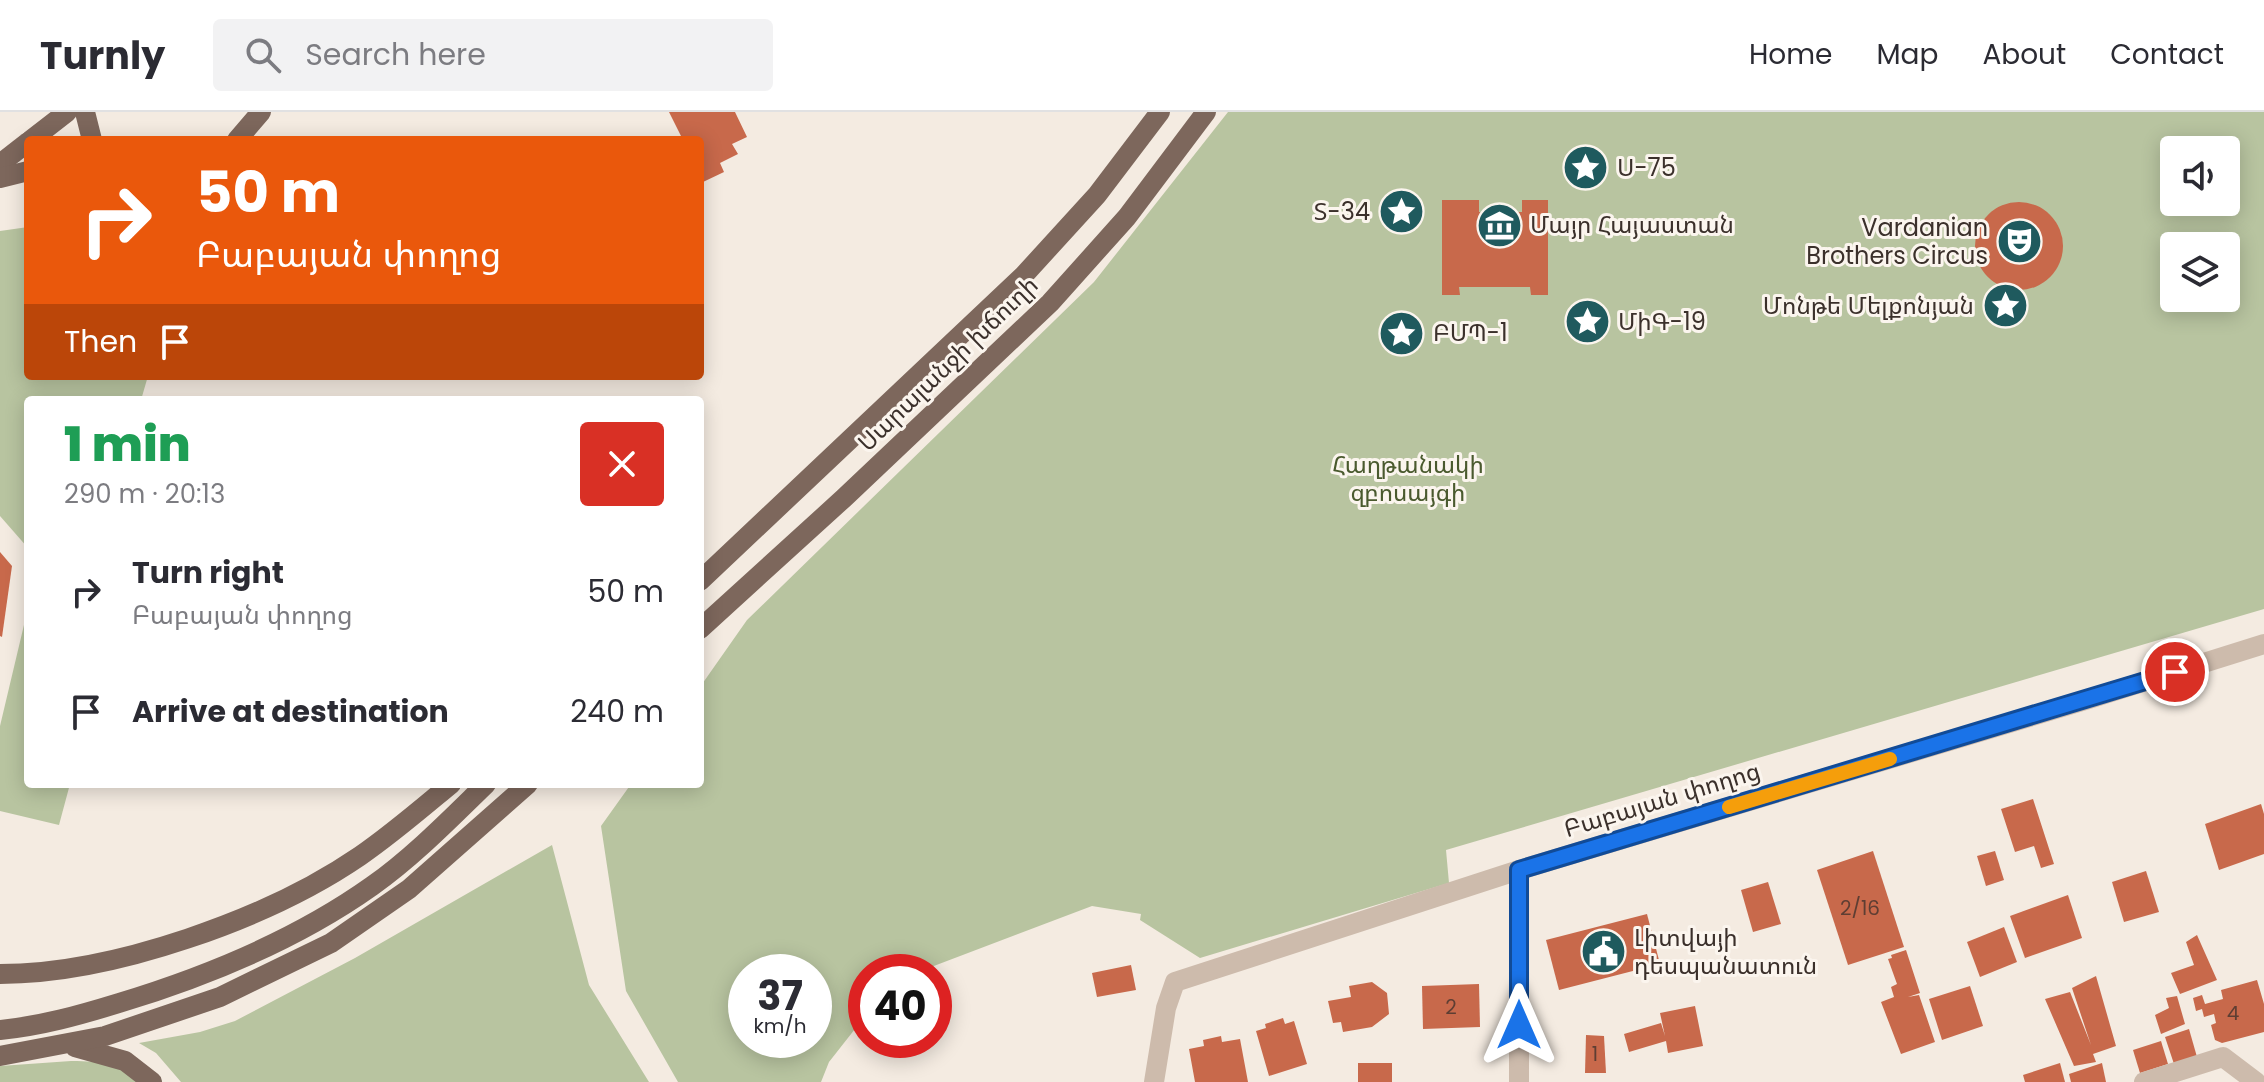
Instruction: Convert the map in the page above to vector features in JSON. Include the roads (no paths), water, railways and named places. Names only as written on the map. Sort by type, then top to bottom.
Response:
[{"type":"main road","points":[[36,136],[67,112]]},
{"type":"main road","points":[[85,112],[91,136]]},
{"type":"main road","points":[[240,136],[261,112]]},
{"type":"main road","name":"Սարալանջի խճուղի","points":[[704,577],[1024,275],[1097,195],[1160,112]]},
{"type":"main road","name":"Սարալանջի խճուղի","points":[[704,625],[1050,303],[1127,217],[1206,112]]},
{"type":"main road","points":[[0,164],[24,145]]},
{"type":"main road","points":[[0,178],[24,172]]},
{"type":"main road","points":[[0,974],[78,968],[168,945],[234,920],[309,887],[361,855],[446,788]]},
{"type":"main road","points":[[0,1030],[61,1020],[139,997],[217,969],[313,925],[375,884],[482,788]]},
{"type":"main road","points":[[0,1056],[105,1036],[220,997],[331,943],[409,889],[523,788]]},
{"type":"main road","points":[[63,1044],[115,1057],[152,1082]]},
{"type":"street","name":"Բաբայան փողոց","points":[[1154,1082],[1166,1008],[1175,982],[1519,870],[2264,644]]},
{"type":"street","points":[[1519,870],[1519,1082]]},
{"type":"street","points":[[2144,1082],[2223,1057],[2256,1082]]},
{"type":"place","name":"Ս-75","points":[[1586,168]]},
{"type":"place","name":"Տ-34","points":[[1401,212]]},
{"type":"place","name":"Մայր Հայաստան","points":[[1499,225]]},
{"type":"place","name":"Vardanian Brothers Circus","points":[[2019,242]]},
{"type":"place","name":"Մոնթե Մելքոնյան","points":[[2005,306]]},
{"type":"place","name":"ՄիԳ-19","points":[[1587,322]]},
{"type":"place","name":"ԲՄՊ-1","points":[[1402,333]]},
{"type":"place","name":"Լիտվայի դեսպանատուն","points":[[1603,952]]},
{"type":"park label","name":"Հաղթանակի զբոսայգի","points":[[1408,479]]}]
